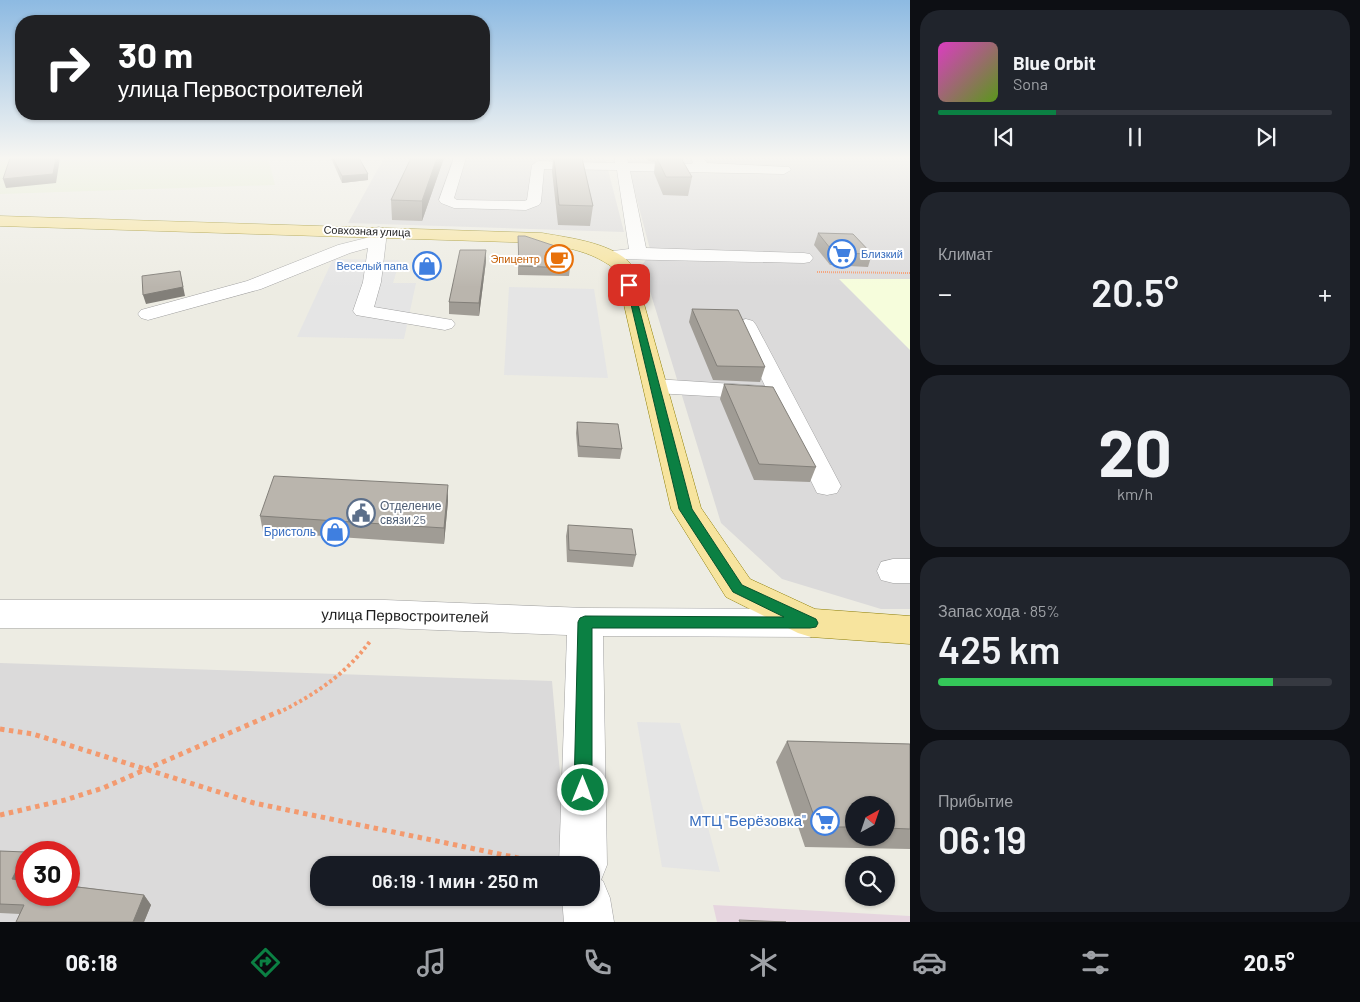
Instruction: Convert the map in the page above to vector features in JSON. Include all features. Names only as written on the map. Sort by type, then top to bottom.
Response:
[{"type":"main road","name":"Совхозная улица","points":[[0,221],[379,236],[542,238],[625,254]]},
{"type":"main road","points":[[625,254],[625,268],[686,509],[738,588],[810,623],[910,630]]},
{"type":"street","points":[[448,201],[454,204],[526,206],[534,201]]},
{"type":"street","points":[[623,201],[625,254],[809,265]]},
{"type":"street","points":[[148,314],[254,285],[379,236],[372,282],[363,311],[445,324]]},
{"type":"street","points":[[794,243],[809,265]]},
{"type":"street","points":[[746,325],[827,486]]},
{"type":"street","points":[[654,386],[780,392]]},
{"type":"street","name":"улица Первостроителей","points":[[0,614],[385,614],[585,622],[810,623]]},
{"type":"street","points":[[583,856],[585,622]]},
{"type":"street","points":[[587,906],[589,922]]},
{"type":"path","points":[[809,265],[910,272]]},
{"type":"path","points":[[0,815],[75,798],[150,769],[278,713],[312,695],[364,653],[385,614]]},
{"type":"path","points":[[0,729],[34,734],[254,803],[509,856]]},
{"type":"shaded area","points":[[360,201],[616,201],[624,232],[348,223]]},
{"type":"shaded area","points":[[637,201],[910,201],[910,609],[881,609],[782,579],[721,523],[642,265],[651,253]]},
{"type":"shaded area","points":[[333,259],[400,260],[393,283],[416,283],[404,339],[297,337]]},
{"type":"shaded area","points":[[839,279],[910,279],[910,350]]},
{"type":"shaded area","points":[[509,287],[594,289],[608,378],[504,375]]},
{"type":"shaded area","points":[[0,663],[552,681],[567,856],[310,856],[310,906],[571,906],[572,922],[0,922]]},
{"type":"shaded area","points":[[637,722],[680,723],[720,872],[662,867]]},
{"type":"shaded area","points":[[713,905],[910,916],[910,922],[717,922]]},
{"type":"building","points":[[559,201],[592,201],[593,206],[559,205]]},
{"type":"building","points":[[818,233],[853,234],[872,254],[834,253]]},
{"type":"building","points":[[518,236],[525,236],[567,250],[570,268],[519,266]]},
{"type":"building","points":[[460,250],[486,250],[479,303],[449,302]]},
{"type":"building","points":[[180,271],[183,287],[143,295],[142,276]]},
{"type":"building","points":[[692,309],[738,310],[765,367],[717,366]]},
{"type":"building","points":[[724,384],[773,387],[816,467],[759,464]]},
{"type":"building","points":[[577,422],[618,424],[622,449],[579,446]]},
{"type":"building","points":[[274,476],[448,485],[444,528],[260,516]]},
{"type":"building","points":[[568,525],[632,529],[636,555],[569,550]]},
{"type":"building","points":[[787,741],[910,744],[910,829],[895,828],[895,796],[845,796],[845,827],[818,827]]},
{"type":"building","points":[[0,851],[15,852],[15,873],[12,879],[15,879],[15,905],[0,904]]},
{"type":"building","points":[[80,887],[144,895],[133,922],[16,922],[24,906],[80,906]]},
{"type":"building","points":[[739,920],[786,922],[740,922]]},
{"type":"place","name":"Близкий","points":[[842,254]]},
{"type":"place","name":"Эпицентр","points":[[559,259]]},
{"type":"place","name":"Веселый папа","points":[[427,266]]},
{"type":"place","name":"Отделение связи 25","points":[[361,513]]},
{"type":"place","name":"Бристоль","points":[[335,532]]},
{"type":"place","name":"МТЦ \"Берёзовка\"","points":[[825,821]]},
{"type":"route","points":[[583,790],[585,622],[810,623],[738,588],[686,509],[629,285]]}]
